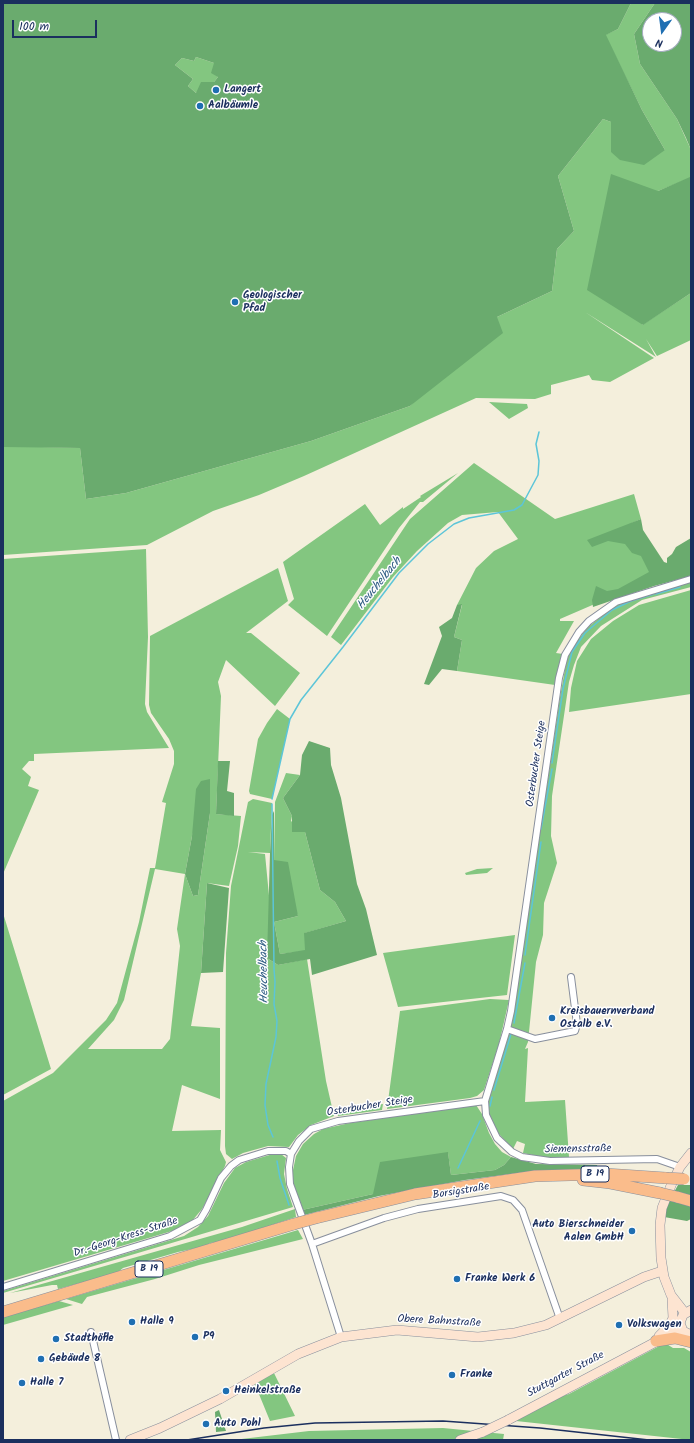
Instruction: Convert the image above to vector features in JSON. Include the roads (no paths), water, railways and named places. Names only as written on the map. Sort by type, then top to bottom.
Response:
[{"type":"highway","name":"B 19","points":[[3,1312],[294,1224],[415,1194],[524,1178],[587,1174],[688,1180]]},
{"type":"highway","name":"B 19","points":[[524,1178],[596,1181],[691,1200]]},
{"type":"highway","points":[[656,1341],[675,1338],[691,1342]]},
{"type":"street","name":"Osterbucher Steige","points":[[291,1154],[299,1141],[311,1129],[329,1123],[485,1101],[507,1029],[559,678],[566,655],[579,632],[589,621],[616,602],[691,578]]},
{"type":"street","points":[[507,1029],[535,1039],[575,1031],[577,1024],[571,977]]},
{"type":"street","name":"Siemensstraße","points":[[485,1101],[486,1115],[497,1138],[512,1152],[522,1157],[550,1161],[657,1159],[680,1166]]},
{"type":"street","name":"Dr.-Georg-Kress-Straße","points":[[3,1287],[170,1236],[200,1220],[222,1178],[231,1166],[239,1160],[268,1151],[286,1151],[291,1154]]},
{"type":"street","points":[[643,1348],[666,1330],[672,1322],[674,1310],[671,1295],[662,1271],[660,1225],[662,1208],[672,1183],[680,1166],[691,1153]]},
{"type":"street","points":[[291,1154],[289,1167],[290,1184],[312,1244],[341,1337]]},
{"type":"street","name":"Borsigstraße","points":[[312,1244],[358,1226],[404,1213],[501,1196],[513,1200],[522,1210],[560,1318]]},
{"type":"street","name":"Obere Bahnstraße","points":[[130,1440],[160,1428],[220,1399],[298,1354],[341,1337],[398,1330],[478,1337],[531,1330],[560,1318],[644,1277],[662,1271]]},
{"type":"street","points":[[671,1295],[688,1312],[680,1320],[682,1328],[686,1333],[691,1335]]},
{"type":"street","name":"Stuttgarter Straße","points":[[460,1440],[483,1432],[508,1420],[682,1328]]},
{"type":"street","points":[[91,1332],[116,1440]]},
{"type":"waterway","name":"Heuchelbach","points":[[272,799],[290,719],[301,700],[399,573],[428,544],[454,524],[469,518],[514,510],[522,505],[538,475],[539,461],[536,444],[539,432]]},
{"type":"waterway","points":[[656,594],[680,587]]},
{"type":"waterway","points":[[552,763],[563,689],[572,652],[585,633],[612,610],[631,601],[654,594]]},
{"type":"waterway","points":[[541,829],[552,769]]},
{"type":"waterway","name":"Heuchelbach","points":[[272,804],[275,982],[274,1004],[277,1021],[276,1037],[266,1084],[265,1105],[268,1125],[273,1137]]},
{"type":"waterway","points":[[525,955],[541,842]]},
{"type":"waterway","points":[[514,1023],[525,963]]},
{"type":"waterway","points":[[494,1090],[511,1034]]},
{"type":"waterway","points":[[490,1106],[492,1097]]},
{"type":"waterway","points":[[458,1168],[480,1121]]},
{"type":"waterway","name":"Heuchelbach","points":[[277,1161],[280,1178],[289,1205]]},
{"type":"railway","points":[[187,1440],[264,1428],[315,1423],[443,1421],[540,1428],[649,1440]]},
{"type":"place","name":"Langert","points":[[216,90]]},
{"type":"place","name":"Aalbäumle","points":[[200,106]]},
{"type":"place","name":"Geologischer Pfad","points":[[235,302]]},
{"type":"place","name":"Kreisbauernverband Ostalb e.V.","points":[[552,1018]]},
{"type":"place","name":"Auto Bierschneider Aalen GmbH","points":[[632,1231]]},
{"type":"place","name":"Franke Werk 6","points":[[457,1279]]},
{"type":"place","name":"Halle 9","points":[[132,1322]]},
{"type":"place","name":"Volkswagen","points":[[619,1325]]},
{"type":"place","name":"P9","points":[[195,1337]]},
{"type":"place","name":"Stadthöfle","points":[[56,1339]]},
{"type":"place","name":"Gebäude 8","points":[[41,1359]]},
{"type":"place","name":"Franke","points":[[452,1375]]},
{"type":"place","name":"Halle 7","points":[[22,1383]]},
{"type":"place","name":"Heinkelstraße","points":[[226,1391]]},
{"type":"place","name":"Auto Pohl","points":[[206,1424]]}]
